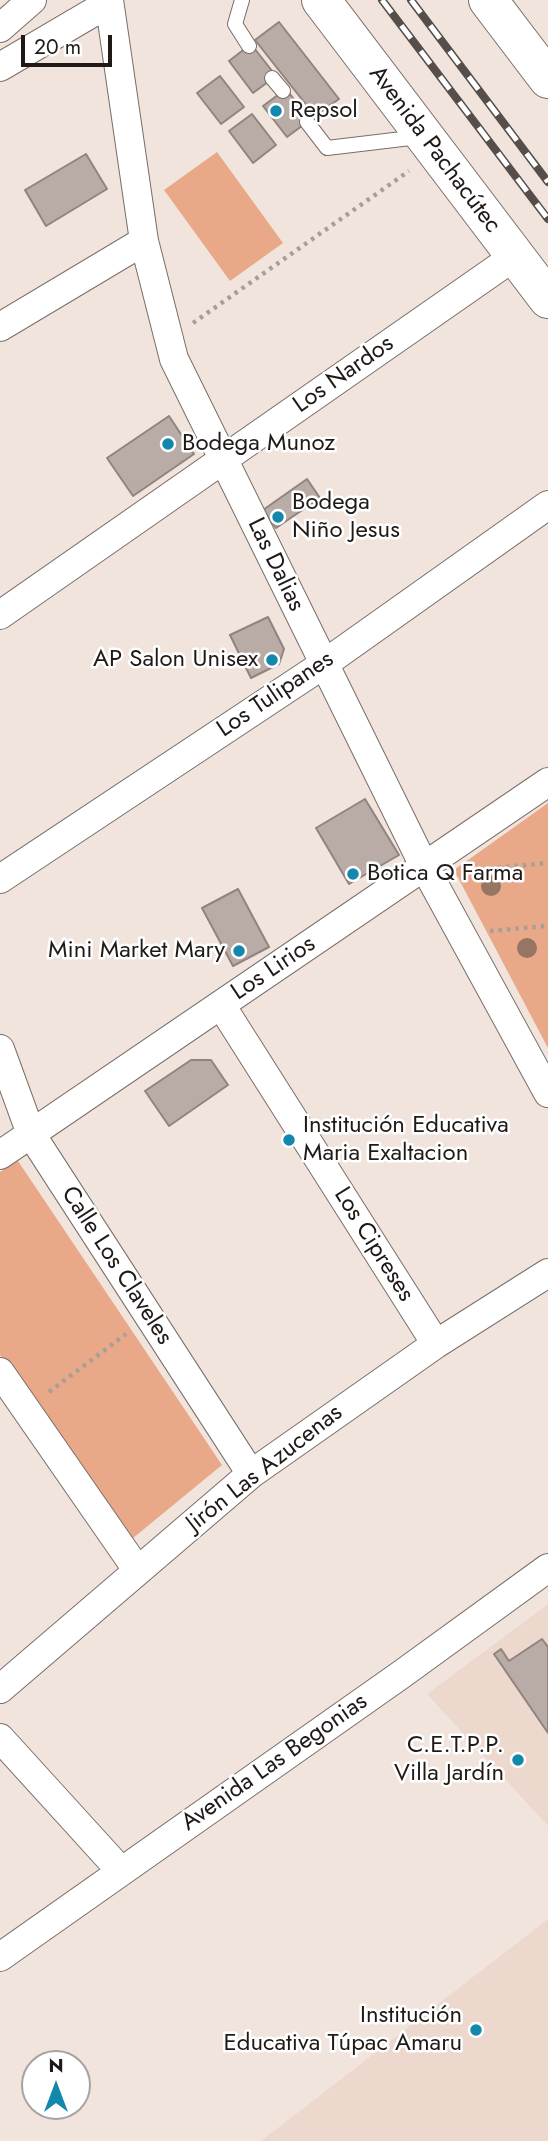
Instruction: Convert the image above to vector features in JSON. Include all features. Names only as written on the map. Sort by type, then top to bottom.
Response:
[{"type":"main road","name":"Avenida Pachacútec","points":[[321,0],[548,299]]},
{"type":"main road","points":[[488,0],[548,79]]},
{"type":"street","points":[[0,28],[33,0]]},
{"type":"street","points":[[0,67],[109,1]]},
{"type":"street","name":"Las Dalias","points":[[109,1],[144,241],[174,359],[424,866],[548,1093]]},
{"type":"street","points":[[0,327],[144,241]]},
{"type":"street","name":"Los Nardos","points":[[0,615],[515,256]]},
{"type":"street","name":"Los Tulipanes","points":[[0,879],[324,664],[548,505]]},
{"type":"street","name":"Los Lirios","points":[[0,1155],[548,782]]},
{"type":"street","name":"Los Cipreses","points":[[221,1005],[436,1344]]},
{"type":"street","name":"Calle Los Claveles","points":[[0,1049],[31,1134],[251,1474]]},
{"type":"street","name":"Jirón Las Azucenas","points":[[0,1689],[251,1474],[436,1344],[548,1273]]},
{"type":"street","points":[[0,1373],[138,1571]]},
{"type":"street","name":"Avenida Las Begonias","points":[[0,1957],[548,1568]]},
{"type":"street","points":[[0,1738],[121,1871]]},
{"type":"lane","points":[[242,0],[235,24],[249,46]]},
{"type":"lane","points":[[272,78],[283,91]]},
{"type":"lane","points":[[307,122],[327,148],[430,144]]},
{"type":"path","points":[[169,340],[430,144]]},
{"type":"path","points":[[424,866],[458,872],[548,863]]},
{"type":"path","points":[[489,931],[548,926]]},
{"type":"path","points":[[26,1410],[149,1317]]},
{"type":"shaded area","points":[[217,152],[283,243],[230,281],[164,190]]},
{"type":"shaded area","points":[[548,803],[548,1048],[454,870]]},
{"type":"shaded area","points":[[18,1161],[222,1465],[127,1543],[0,1355],[0,1172]]},
{"type":"shaded area","name":"C.E.T.P.P. Villa Jardín","points":[[548,1604],[548,1826],[427,1694]]},
{"type":"shaded area","name":"Institución Educativa Túpac Amaru","points":[[548,1919],[548,2141],[261,2141]]},
{"type":"building","points":[[279,22],[339,99],[315,116],[255,40]]},
{"type":"building","points":[[251,44],[276,76],[253,93],[229,61]]},
{"type":"building","points":[[220,76],[244,107],[221,124],[197,93]]},
{"type":"building","points":[[286,89],[310,120],[287,137],[263,106]]},
{"type":"building","points":[[252,114],[276,145],[253,163],[229,131]]},
{"type":"building","points":[[86,154],[107,189],[46,226],[25,190]]},
{"type":"building","points":[[169,416],[194,454],[133,496],[107,458]]},
{"type":"building","points":[[307,479],[320,498],[276,528],[263,510]]},
{"type":"building","points":[[268,617],[284,649],[279,664],[251,678],[230,635]]},
{"type":"building","points":[[365,799],[399,855],[349,884],[316,828]]},
{"type":"building","points":[[238,889],[269,947],[233,966],[202,908]]},
{"type":"building","points":[[191,1060],[211,1060],[228,1085],[169,1126],[145,1091]]},
{"type":"building","points":[[542,1639],[548,1647],[548,1733],[494,1654],[501,1649],[509,1661]]},
{"type":"railway","points":[[382,0],[548,219]]},
{"type":"railway","points":[[411,0],[548,182]]},
{"type":"place","name":"Repsol","points":[[276,111]]},
{"type":"place","name":"Bodega Munoz","points":[[168,444]]},
{"type":"place","name":"Bodega Niño Jesus","points":[[278,517]]},
{"type":"place","name":"AP Salon Unisex","points":[[272,660]]},
{"type":"place","name":"Botica Q Farma","points":[[353,874]]},
{"type":"place","name":"Mini Market Mary","points":[[239,951]]},
{"type":"place","name":"Institución Educativa Maria Exaltacion","points":[[289,1140]]},
{"type":"place","name":"C.E.T.P.P. Villa Jardín","points":[[518,1760]]},
{"type":"place","name":"Institución Educativa Túpac Amaru","points":[[476,2030]]}]
